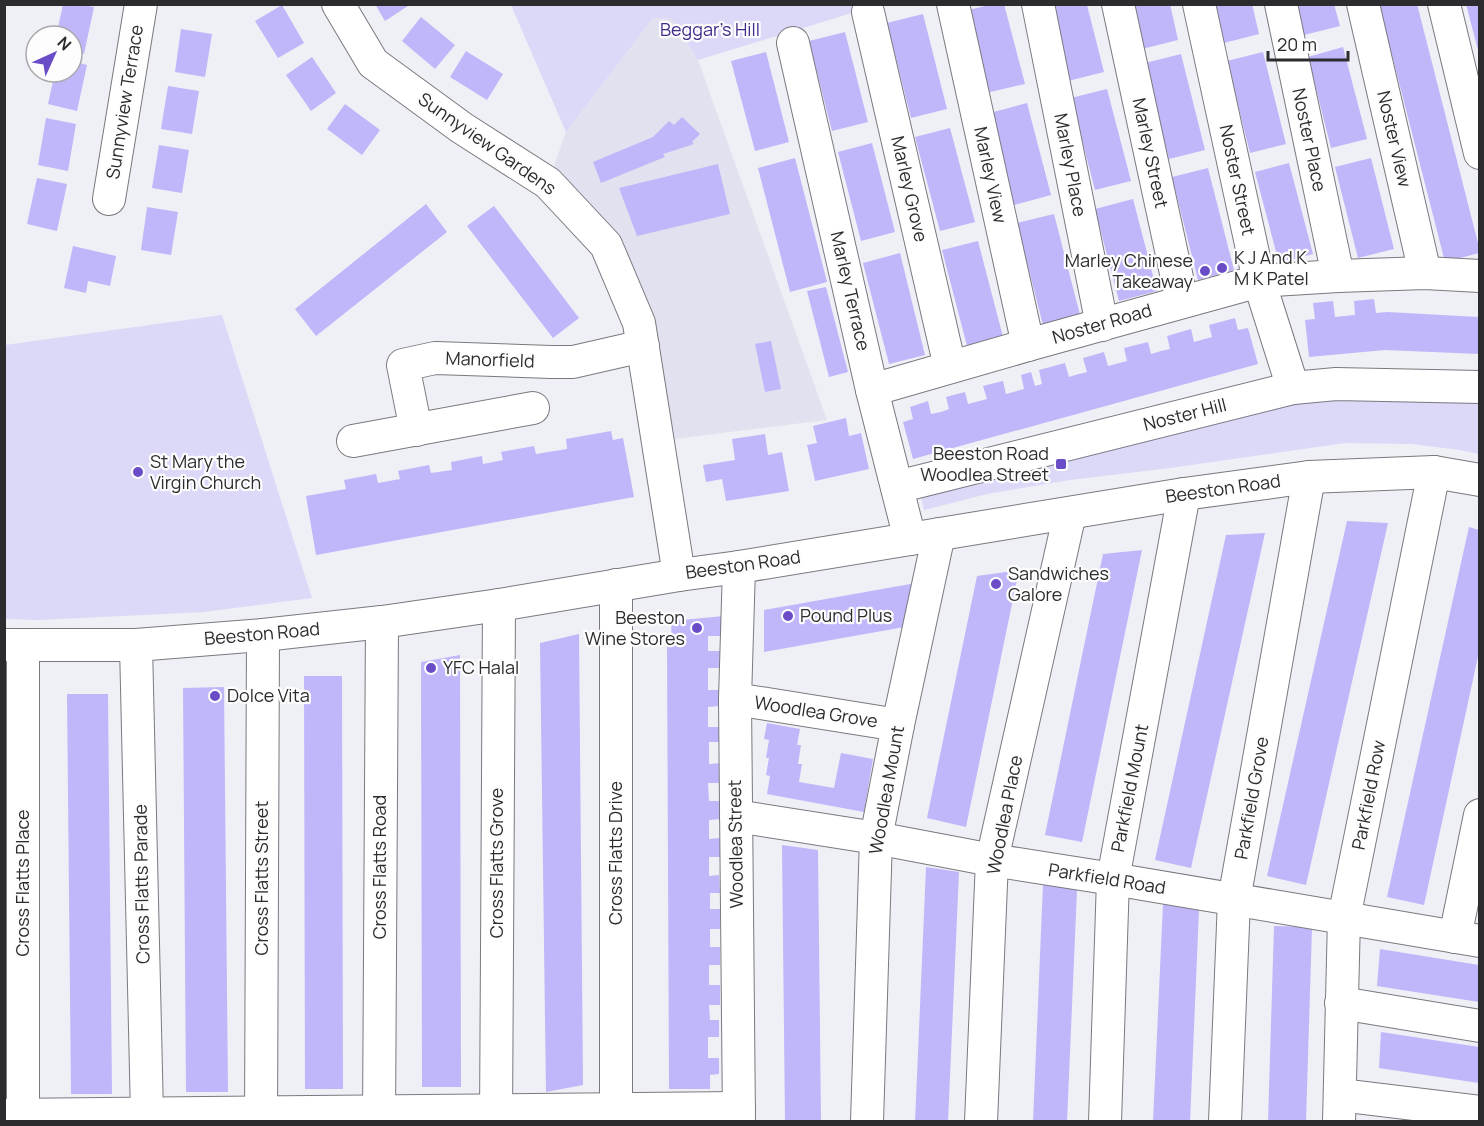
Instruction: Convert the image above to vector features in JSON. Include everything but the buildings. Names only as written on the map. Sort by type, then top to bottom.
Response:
[{"type":"street","name":"Sunnyview Terrace","points":[[109,199],[141,4]]},
{"type":"street","name":"Sunnyview Gardens","points":[[338,4],[373,63],[462,128],[548,183],[606,245],[639,323],[679,575]]},
{"type":"street","name":"Marley View","points":[[953,4],[1028,345]]},
{"type":"street","name":"Marley Place","points":[[1038,4],[1102,325]]},
{"type":"street","name":"Marley Street","points":[[1118,4],[1182,302]]},
{"type":"street","name":"Noster Street","points":[[1199,4],[1259,281],[1293,388]]},
{"type":"street","name":"Noster Place","points":[[1281,4],[1338,276]]},
{"type":"street","name":"Noster View","points":[[1364,4],[1425,273]]},
{"type":"street","points":[[1444,4],[1479,153]]},
{"type":"street","name":"Marley Grove","points":[[868,12],[950,367]]},
{"type":"street","name":"Marley Terrace","points":[[793,43],[872,390],[897,487],[925,537]]},
{"type":"street","name":"Noster Road","points":[[872,390],[1259,281],[1425,273],[1479,276]]},
{"type":"street","name":"Manorfield","points":[[416,430],[403,365],[435,358],[573,362],[642,346]]},
{"type":"street","name":"Noster Hill","points":[[897,487],[1293,388],[1336,384],[1479,387]]},
{"type":"street","points":[[353,441],[533,408]]},
{"type":"street","name":"Beeston Road","points":[[14,645],[136,645],[263,635],[382,622],[740,567],[1184,494],[1309,477],[1434,472],[1479,480]]},
{"type":"street","name":"Parkfield Row","points":[[1340,1108],[1344,918],[1434,472]]},
{"type":"street","name":"Parkfield Grove","points":[[1225,1122],[1234,900],[1309,477]]},
{"type":"street","name":"Parkfield Mount","points":[[1105,1122],[1113,879],[1184,494]]},
{"type":"street","name":"Woodlea Place","points":[[981,1122],[992,860],[1070,513]]},
{"type":"street","name":"Woodlea Mount","points":[[867,1122],[876,838],[898,725],[925,537]]},
{"type":"street","name":"Woodlea Street","points":[[739,1115],[735,699],[740,567]]},
{"type":"street","name":"Cross Flatts Drive","points":[[616,585],[616,1115]]},
{"type":"street","name":"Cross Flatts Grove","points":[[496,1116],[499,605]]},
{"type":"street","name":"Cross Flatts Road","points":[[379,1116],[382,622]]},
{"type":"street","name":"Cross Flatts Street","points":[[261,1117],[263,635]]},
{"type":"street","name":"Cross Flatts Place","points":[[14,645],[17,1117]]},
{"type":"street","name":"Cross Flatts Parade","points":[[136,645],[146,1118]]},
{"type":"street","name":"Woodlea Grove","points":[[735,699],[898,725]]},
{"type":"street","points":[[1467,939],[1479,815]]},
{"type":"street","name":"Parkfield Road","points":[[736,816],[1467,939]]},
{"type":"street","points":[[1341,1003],[1479,1026]]},
{"type":"street","points":[[1340,1108],[1479,1112]]},
{"type":"street","points":[[17,1117],[739,1115]]},
{"type":"shaded area","points":[[653,18],[671,18],[698,60],[827,420],[658,441],[639,323],[548,183],[566,132]]},
{"type":"green space","name":"Beggar's Hill","points":[[511,5],[878,5],[698,60],[671,18],[653,18],[566,132]]},
{"type":"green space","name":"St Mary the Virgin Church","points":[[222,315],[312,598],[204,612],[39,620],[5,619],[5,345]]},
{"type":"green space","points":[[1479,394],[1479,454],[1412,444],[1345,443],[1070,480],[987,494],[924,510],[921,496],[1273,398]]},
{"type":"place","name":"K J And K M K Patel","points":[[1222,268]]},
{"type":"place","name":"Marley Chinese Takeaway","points":[[1205,271]]},
{"type":"place","name":"Beeston Road Woodlea Street","points":[[1061,464]]},
{"type":"place","name":"St Mary the Virgin Church","points":[[138,472]]},
{"type":"place","name":"Sandwiches Galore","points":[[996,584]]},
{"type":"place","name":"Pound Plus","points":[[788,616]]},
{"type":"place","name":"Beeston Wine Stores","points":[[697,628]]},
{"type":"place","name":"YFC Halal","points":[[431,668]]},
{"type":"place","name":"Dolce Vita","points":[[215,696]]}]
